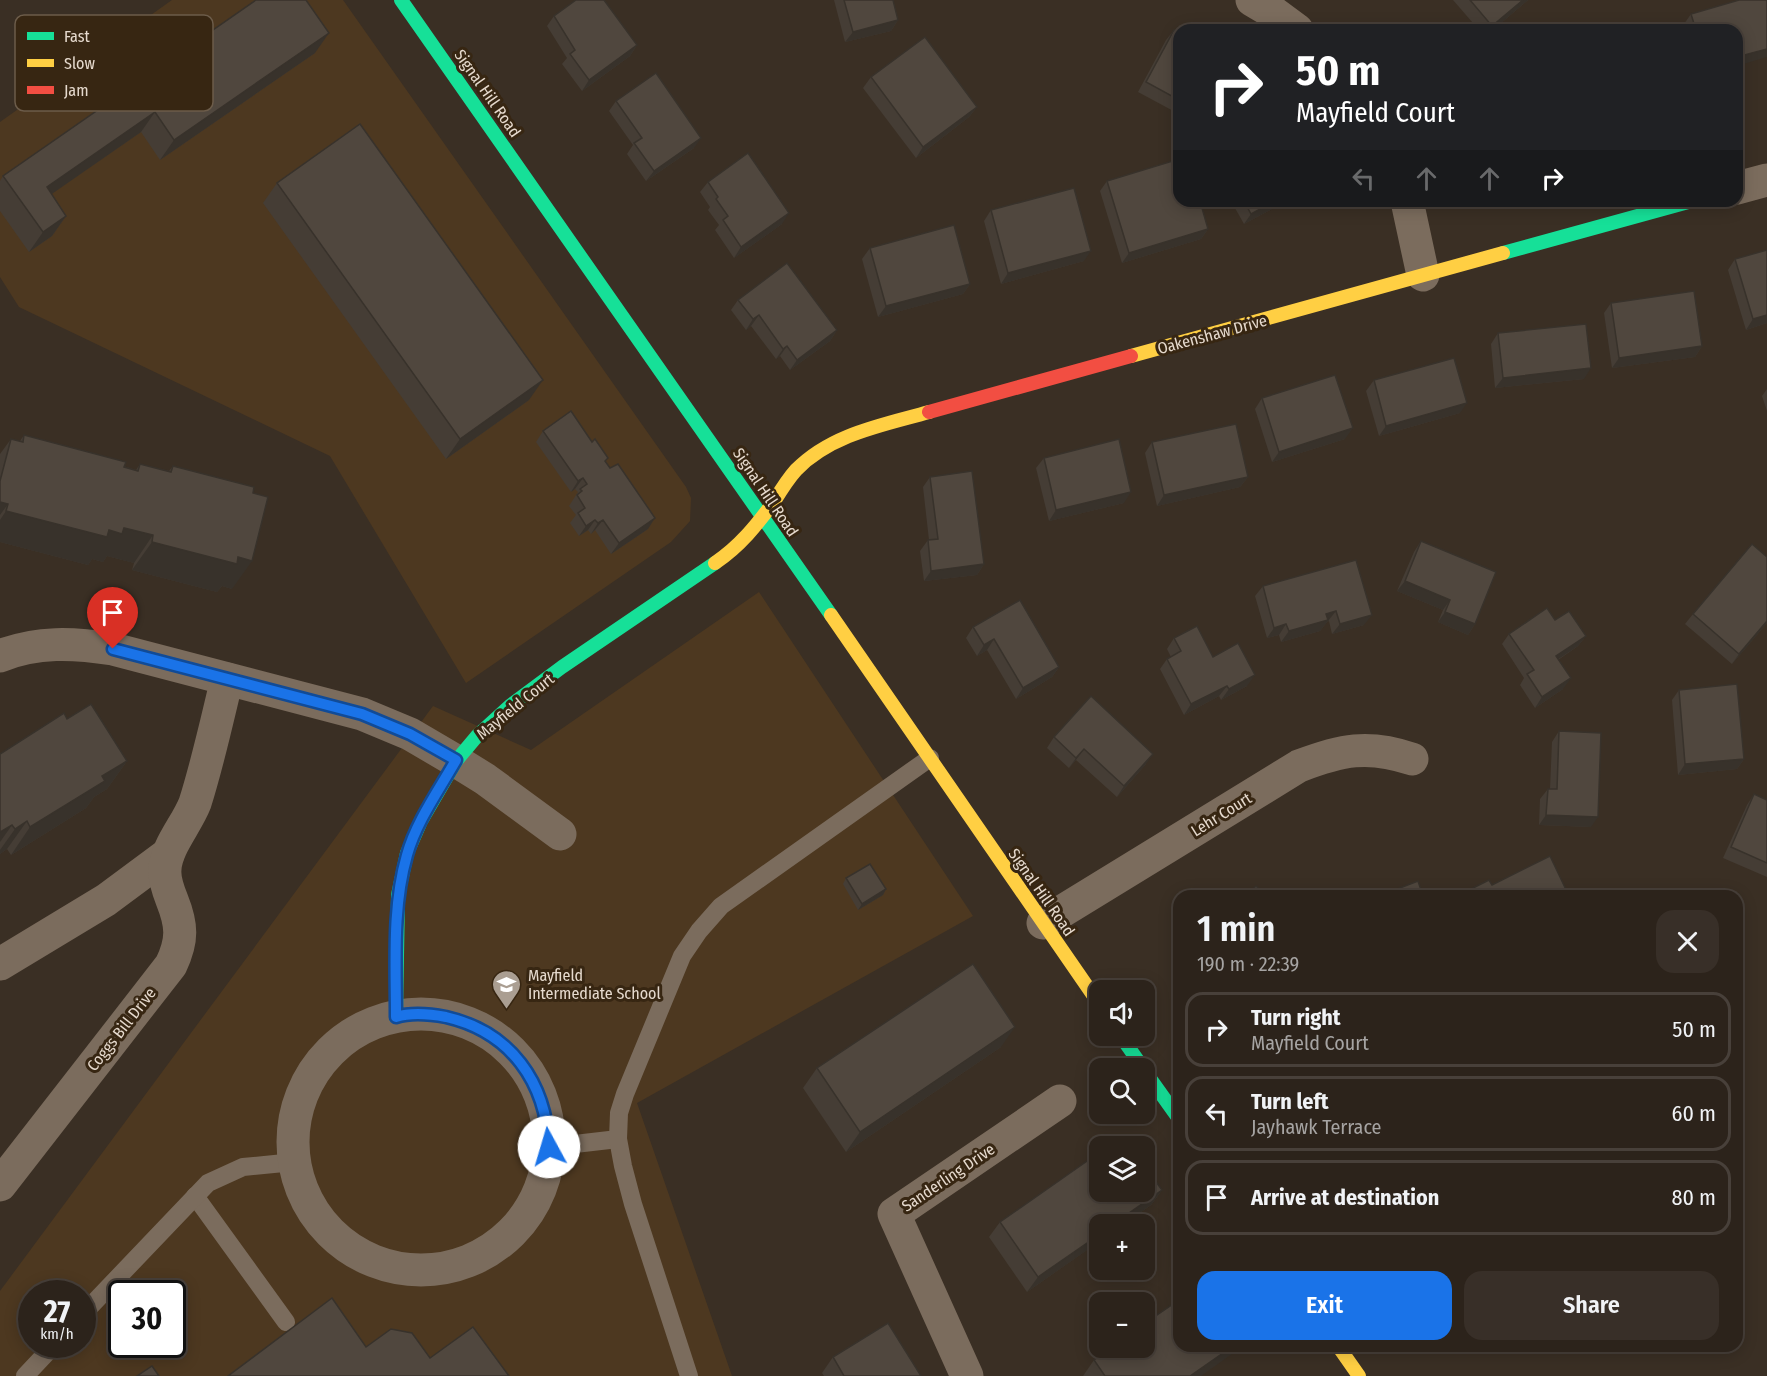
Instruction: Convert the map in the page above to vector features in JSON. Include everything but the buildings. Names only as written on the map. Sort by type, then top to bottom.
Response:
[{"type":"street","name":"Signal Hill Road","points":[[401,0],[763,516],[1089,989]]},
{"type":"street","points":[[1252,0],[1289,24]]},
{"type":"street","points":[[1743,186],[1767,180]]},
{"type":"street","points":[[1408,207],[1424,275]]},
{"type":"street","name":"Oakenshaw Drive","points":[[763,516],[805,460],[844,437],[1670,207]]},
{"type":"street","name":"Mayfield Court","points":[[396,1017],[398,895],[407,854],[421,821],[456,760],[477,736],[511,705],[721,560],[734,550],[763,516]]},
{"type":"street","points":[[0,656],[12,651],[52,643],[113,649],[362,714],[410,734],[456,760],[486,779],[560,834]]},
{"type":"street","name":"Coggs Bill Drive","points":[[0,1185],[171,965],[179,949],[180,926],[167,886],[165,870],[168,854],[194,806],[227,679]]},
{"type":"street","name":"Lehr Court","points":[[1043,923],[1299,766],[1331,754],[1357,750],[1391,752],[1412,759]]},
{"type":"street","name":"Coggs Bill Drive","points":[[0,964],[106,900],[168,854]]},
{"type":"street","points":[[432,1014],[467,1022],[496,1038],[522,1064],[538,1090],[548,1124],[549,1147],[543,1181],[529,1211],[512,1233],[484,1254],[458,1265],[424,1270],[396,1267],[362,1255],[335,1238],[313,1210],[303,1192],[294,1162],[293,1144],[297,1110],[311,1075],[333,1049],[363,1027],[396,1017],[432,1014]]},
{"type":"street","points":[[1155,1085],[1173,1110]]},
{"type":"street","name":"Sanderling Drive","points":[[968,1376],[894,1214],[1060,1101]]},
{"type":"street","points":[[1342,1352],[1359,1376]]},
{"type":"lane","points":[[689,1376],[633,1203],[618,1139],[619,1113],[626,1094],[682,956],[699,931],[721,906],[930,758]]},
{"type":"lane","points":[[549,1147],[618,1139]]},
{"type":"lane","points":[[96,1300],[208,1183],[243,1167],[294,1162]]},
{"type":"lane","points":[[195,1196],[286,1322]]},
{"type":"lane","points":[[25,1376],[42,1358]]},
{"type":"shaded area","points":[[172,0],[343,0],[686,487],[691,498],[690,521],[671,542],[466,683],[330,456],[19,307],[0,277],[0,122],[16,111],[213,111],[213,15],[151,15]]},
{"type":"shaded area","name":"Mayfield Intermediate School","points":[[759,592],[973,916],[637,1103],[732,1376],[0,1376],[0,1291],[433,706],[531,750]]},
{"type":"traffic: fast","points":[[401,0],[831,615]]},
{"type":"traffic: fast","points":[[1503,253],[1670,207]]},
{"type":"traffic: fast","points":[[396,1017],[398,895],[407,853],[421,821],[456,761],[477,736],[511,705],[562,667],[715,563]]},
{"type":"traffic: fast","points":[[1128,1046],[1136,1058]]},
{"type":"traffic: fast","points":[[1155,1085],[1173,1111]]},
{"type":"traffic: slow","points":[[1131,356],[1503,253]]},
{"type":"traffic: slow","points":[[715,563],[748,534],[793,473],[810,458],[841,439],[858,432],[929,412]]},
{"type":"traffic: slow","points":[[831,615],[1089,989]]},
{"type":"traffic: slow","points":[[1342,1352],[1359,1376]]},
{"type":"traffic: jam","points":[[929,412],[1131,356]]},
{"type":"place","name":"Mayfield Intermediate School","points":[[507,1010]]},
{"type":"route","points":[[113,649],[362,714],[410,734],[456,760],[421,821],[407,854],[398,895],[396,1017],[432,1014],[467,1022],[496,1038],[522,1064],[538,1090],[548,1124],[549,1147]]}]
